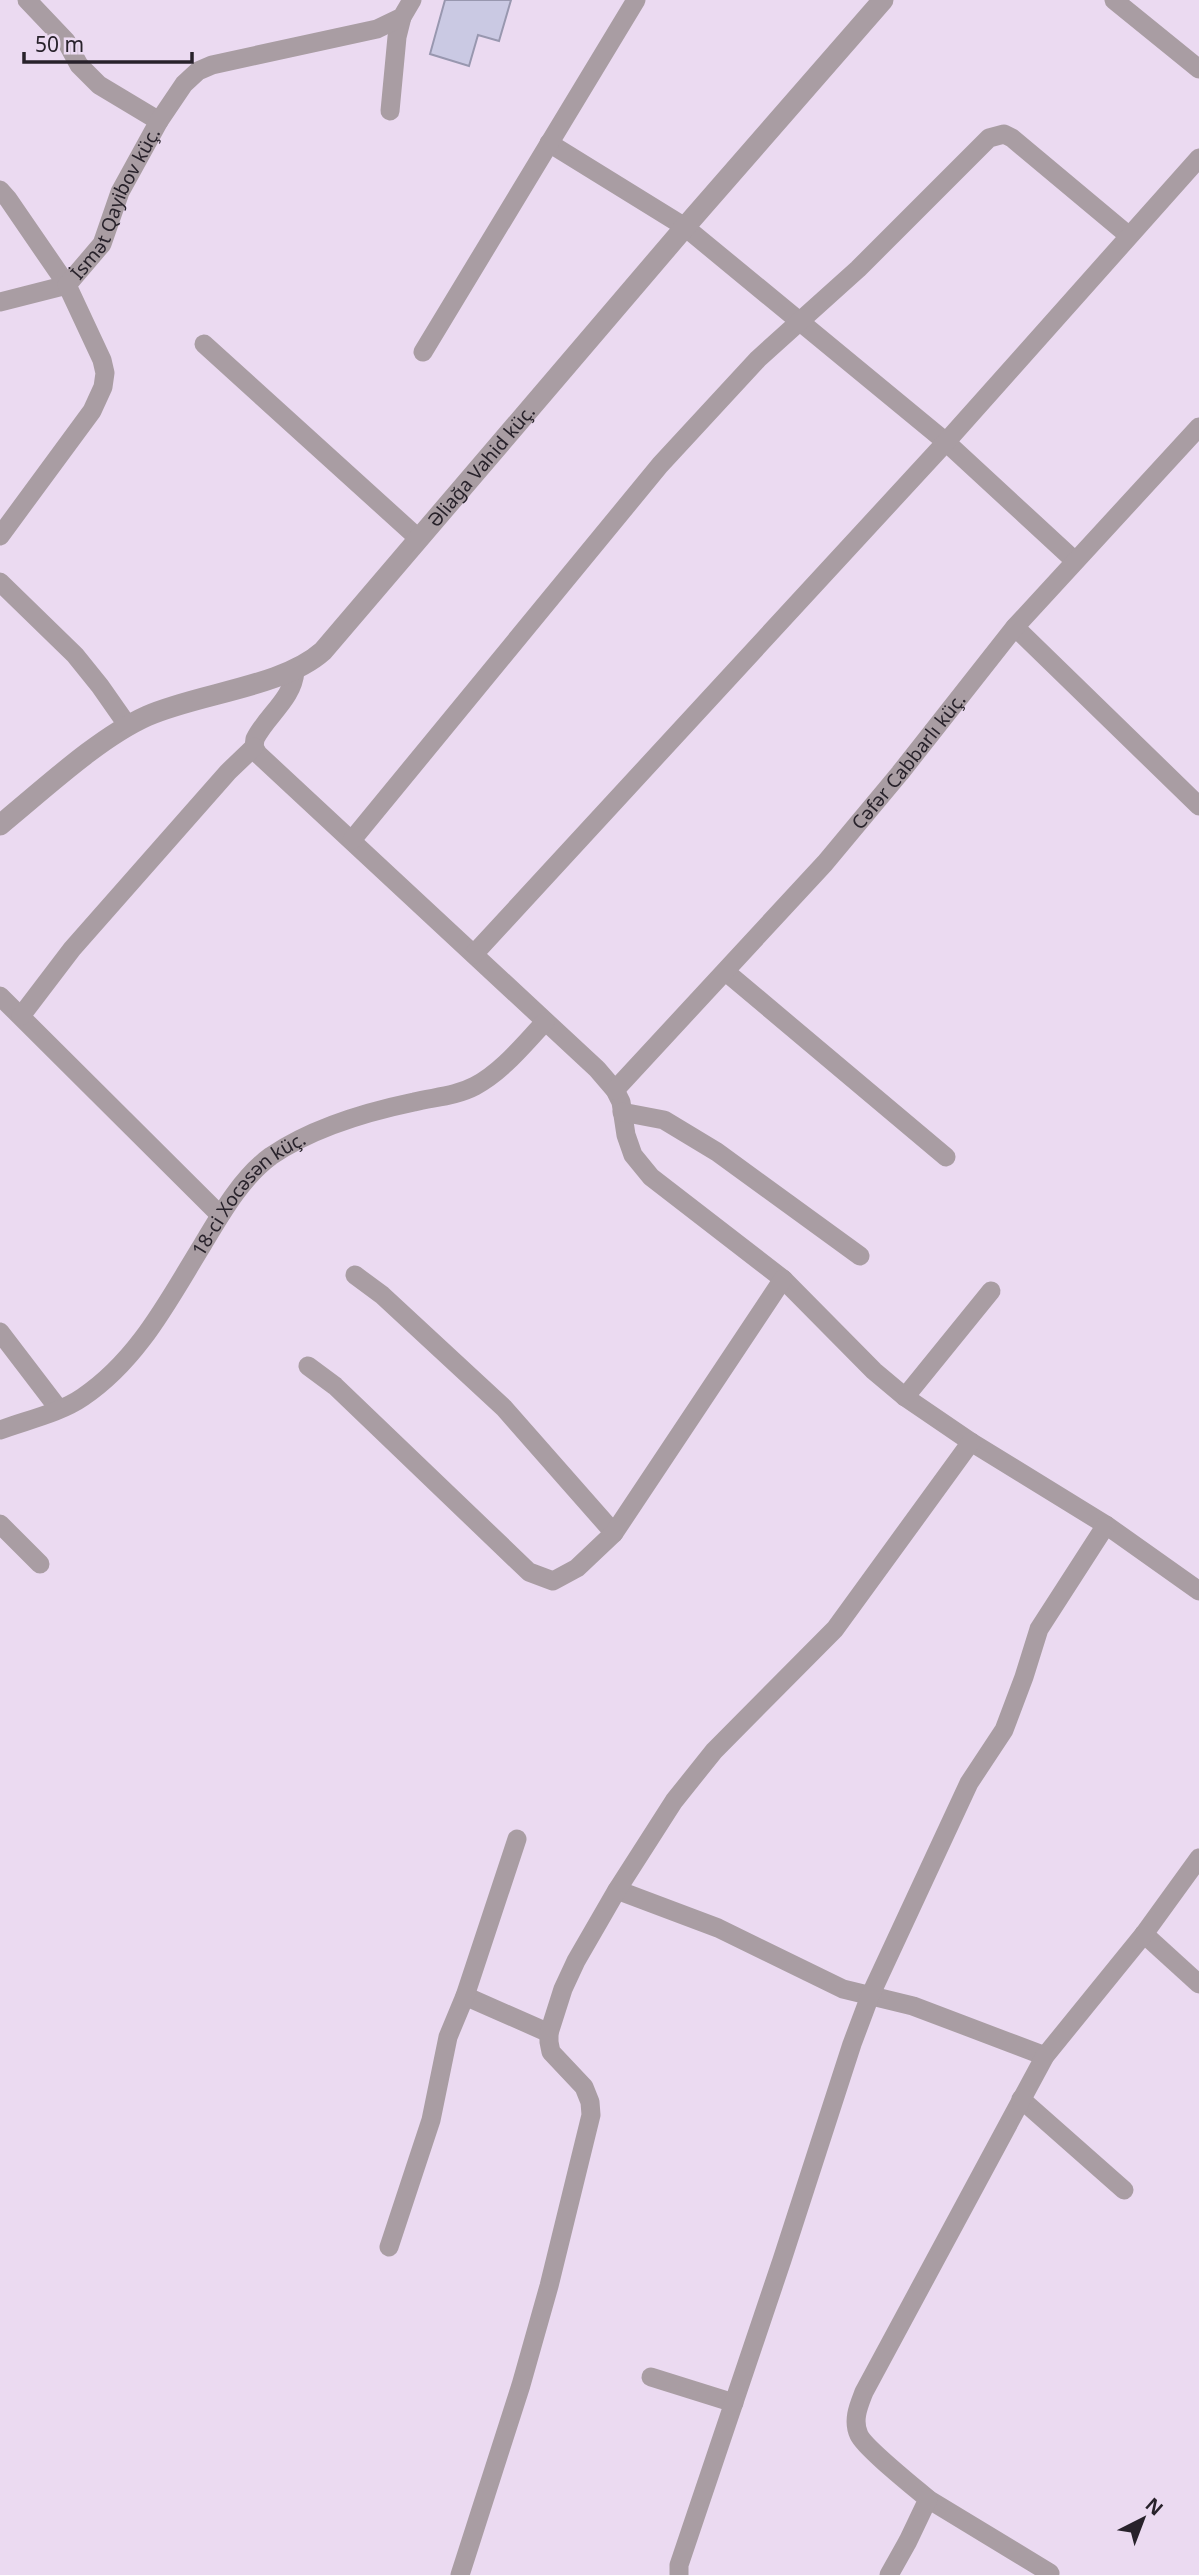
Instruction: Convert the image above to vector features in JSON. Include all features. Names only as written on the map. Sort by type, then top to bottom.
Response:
[{"type":"street","points":[[27,0],[66,41],[79,65],[99,86],[159,121]]},
{"type":"street","points":[[423,352],[636,0]]},
{"type":"street","name":"Əliağa Vahid küç.","points":[[0,825],[128,726],[173,706],[295,671],[313,660],[335,639],[418,538],[883,0]]},
{"type":"street","points":[[1114,0],[1199,69]]},
{"type":"street","points":[[390,111],[397,37],[407,8]]},
{"type":"street","name":"İsmət Qayibov küç.","points":[[0,536],[92,411],[103,387],[105,373],[102,360],[68,285],[103,244],[120,191],[159,121],[184,84],[198,71],[212,65],[377,29],[407,8]]},
{"type":"street","points":[[352,840],[660,465],[758,359],[858,269],[989,138],[1004,134],[1128,236]]},
{"type":"street","points":[[549,143],[685,227],[946,442],[1075,561]]},
{"type":"street","points":[[474,954],[946,442],[1199,158]]},
{"type":"street","points":[[0,190],[68,285],[0,302]]},
{"type":"street","points":[[204,344],[418,538]]},
{"type":"street","name":"Cəfər Cabbarlı küç.","points":[[615,1090],[833,853],[900,774],[1015,627],[1199,427]]},
{"type":"street","points":[[0,582],[75,655],[128,726]]},
{"type":"street","points":[[1015,627],[1199,806]]},
{"type":"street","points":[[20,1016],[81,938],[228,772],[254,747],[259,732],[288,694],[295,671]]},
{"type":"street","points":[[254,747],[597,1069],[615,1090],[633,1155],[651,1177],[783,1279],[874,1371],[905,1397],[971,1442],[1106,1525],[1199,1591]]},
{"type":"street","points":[[726,972],[946,1157]]},
{"type":"street","points":[[0,996],[220,1215]]},
{"type":"street","name":"18-ci Xocəsən küç.","points":[[0,1430],[82,1398],[111,1375],[139,1346],[220,1215],[245,1182],[270,1157],[355,1117],[457,1094],[477,1085],[500,1069],[545,1021]]},
{"type":"street","points":[[622,1112],[664,1120],[717,1152],[860,1256]]},
{"type":"street","points":[[355,1275],[382,1294],[504,1408],[614,1533]]},
{"type":"street","points":[[308,1366],[335,1386],[529,1572],[553,1581],[577,1568],[614,1533],[783,1279]]},
{"type":"street","points":[[905,1397],[991,1291]]},
{"type":"street","points":[[0,1332],[58,1408]]},
{"type":"street","points":[[460,2575],[521,2385],[549,2286],[591,2115],[590,2102],[584,2087],[551,2052],[549,2033],[563,1989],[617,1890],[682,1791],[714,1751],[835,1629],[971,1442]]},
{"type":"street","points":[[0,1524],[40,1564]]},
{"type":"street","points":[[679,2575],[678,2566],[870,1996],[969,1783],[1004,1730],[1039,1629],[1106,1525]]},
{"type":"street","points":[[388,2247],[431,2120],[448,2037],[465,1996],[517,1839]]},
{"type":"street","points":[[1050,2573],[928,2499],[876,2454],[859,2435],[856,2413],[864,2392],[1045,2056],[1144,1934],[1199,1858]]},
{"type":"street","points":[[617,1890],[718,1928],[843,1989],[892,1999],[1045,2056]]},
{"type":"street","points":[[1144,1934],[1199,1984]]},
{"type":"street","points":[[465,1996],[549,2033]]},
{"type":"street","points":[[1021,2099],[1124,2190]]},
{"type":"street","points":[[651,2377],[734,2403]]},
{"type":"street","points":[[889,2575],[928,2499]]},
{"type":"building","points":[[445,0],[511,0],[499,41],[478,35],[469,66],[430,54]]}]
